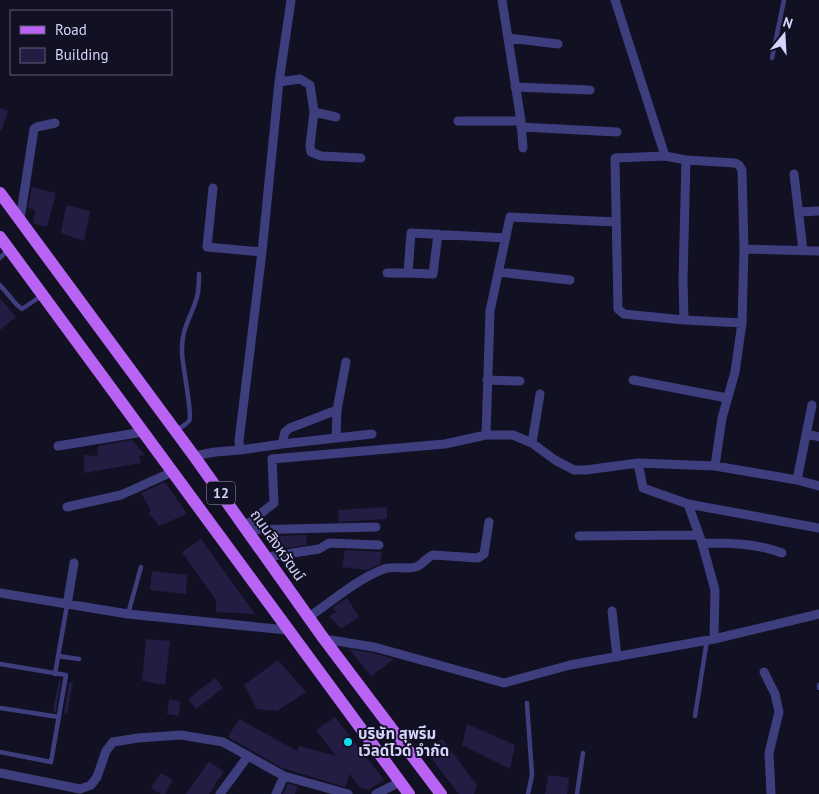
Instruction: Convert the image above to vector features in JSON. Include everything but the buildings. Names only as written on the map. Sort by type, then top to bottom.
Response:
[{"type":"main road","name":"ถนนสิงหวัฒน์","points":[[0,193],[176,431],[324,639],[441,794]]},
{"type":"main road","name":"12","points":[[0,236],[5,254],[43,295],[409,794]]},
{"type":"street","points":[[240,450],[239,441],[291,0]]},
{"type":"street","points":[[502,0],[523,148]]},
{"type":"street","points":[[615,0],[665,156]]},
{"type":"street","points":[[508,38],[558,44]]},
{"type":"street","points":[[280,82],[300,79],[310,85],[314,112],[310,146],[312,152],[321,156],[361,158]]},
{"type":"street","points":[[515,87],[590,90]]},
{"type":"street","points":[[314,112],[336,117]]},
{"type":"street","points":[[458,121],[617,132]]},
{"type":"street","points":[[20,219],[34,129],[56,123]]},
{"type":"street","points":[[715,466],[722,418],[735,372],[742,323],[744,249],[742,170],[739,165],[735,164],[686,160],[665,156],[615,158],[618,309],[624,314],[742,323]]},
{"type":"street","points":[[684,320],[682,280],[686,160]]},
{"type":"street","points":[[794,174],[803,251]]},
{"type":"street","points":[[213,188],[207,247],[262,252]]},
{"type":"street","points":[[799,212],[819,211]]},
{"type":"street","points":[[486,435],[490,312],[510,217],[616,222]]},
{"type":"street","points":[[408,273],[411,233],[506,238]]},
{"type":"street","points":[[387,273],[433,274],[438,234]]},
{"type":"street","points":[[744,249],[819,251]]},
{"type":"street","points":[[498,272],[570,280]]},
{"type":"street","points":[[336,437],[338,410],[346,362]]},
{"type":"street","points":[[487,380],[520,382]]},
{"type":"street","points":[[633,380],[727,398]]},
{"type":"street","points":[[532,443],[540,394]]},
{"type":"street","points":[[797,480],[812,405]]},
{"type":"street","points":[[282,444],[285,432],[290,428],[338,410]]},
{"type":"street","points":[[58,446],[143,432]]},
{"type":"street","points":[[194,456],[372,434]]},
{"type":"street","points":[[807,434],[819,437]]},
{"type":"street","points":[[246,528],[274,503],[272,459],[445,444],[486,435],[513,436],[532,443],[554,460],[574,470],[638,463],[715,466],[797,480],[819,486]]},
{"type":"street","points":[[638,463],[643,488],[688,504],[819,528]]},
{"type":"street","points":[[67,507],[120,495],[172,472]]},
{"type":"street","points":[[688,504],[701,539],[715,590],[710,640]]},
{"type":"street","points":[[309,617],[369,576],[386,568],[419,566],[428,556],[433,554],[482,557],[489,522]]},
{"type":"street","points":[[246,528],[376,527]]},
{"type":"street","points":[[578,536],[701,539],[747,544],[770,548],[782,553]]},
{"type":"street","points":[[267,557],[318,549],[329,543],[379,545]]},
{"type":"street","points":[[67,605],[74,563]]},
{"type":"street","points":[[0,593],[128,614],[287,630]]},
{"type":"street","points":[[612,611],[617,657]]},
{"type":"street","points":[[324,639],[374,646],[504,683],[570,665],[710,640],[819,614]]},
{"type":"street","points":[[764,672],[774,694],[779,712],[769,753],[771,794]]},
{"type":"street","points":[[0,773],[92,790],[106,751],[113,742],[181,735],[223,742],[284,776],[348,794]]},
{"type":"street","points":[[220,794],[248,756]]},
{"type":"street","points":[[276,794],[284,776]]},
{"type":"street","points":[[376,794],[400,782]]},
{"type":"lane","points":[[772,58],[784,0]]},
{"type":"lane","points":[[176,431],[189,420],[191,415],[182,343],[183,331],[198,296],[199,274]]},
{"type":"lane","points":[[0,285],[17,306],[22,309],[43,295]]},
{"type":"lane","points":[[128,614],[141,567]]},
{"type":"lane","points":[[55,674],[67,605]]},
{"type":"lane","points":[[695,716],[710,640]]},
{"type":"lane","points":[[58,656],[79,659]]},
{"type":"lane","points":[[0,664],[66,676],[52,762],[0,752]]},
{"type":"lane","points":[[527,703],[532,775],[528,794]]},
{"type":"lane","points":[[0,708],[59,718]]},
{"type":"lane","points":[[577,794],[583,753]]},
{"type":"place","name":"บริษัท สุพรีม เวิลด์ไวด์ จำกัด","points":[[348,742]]}]
